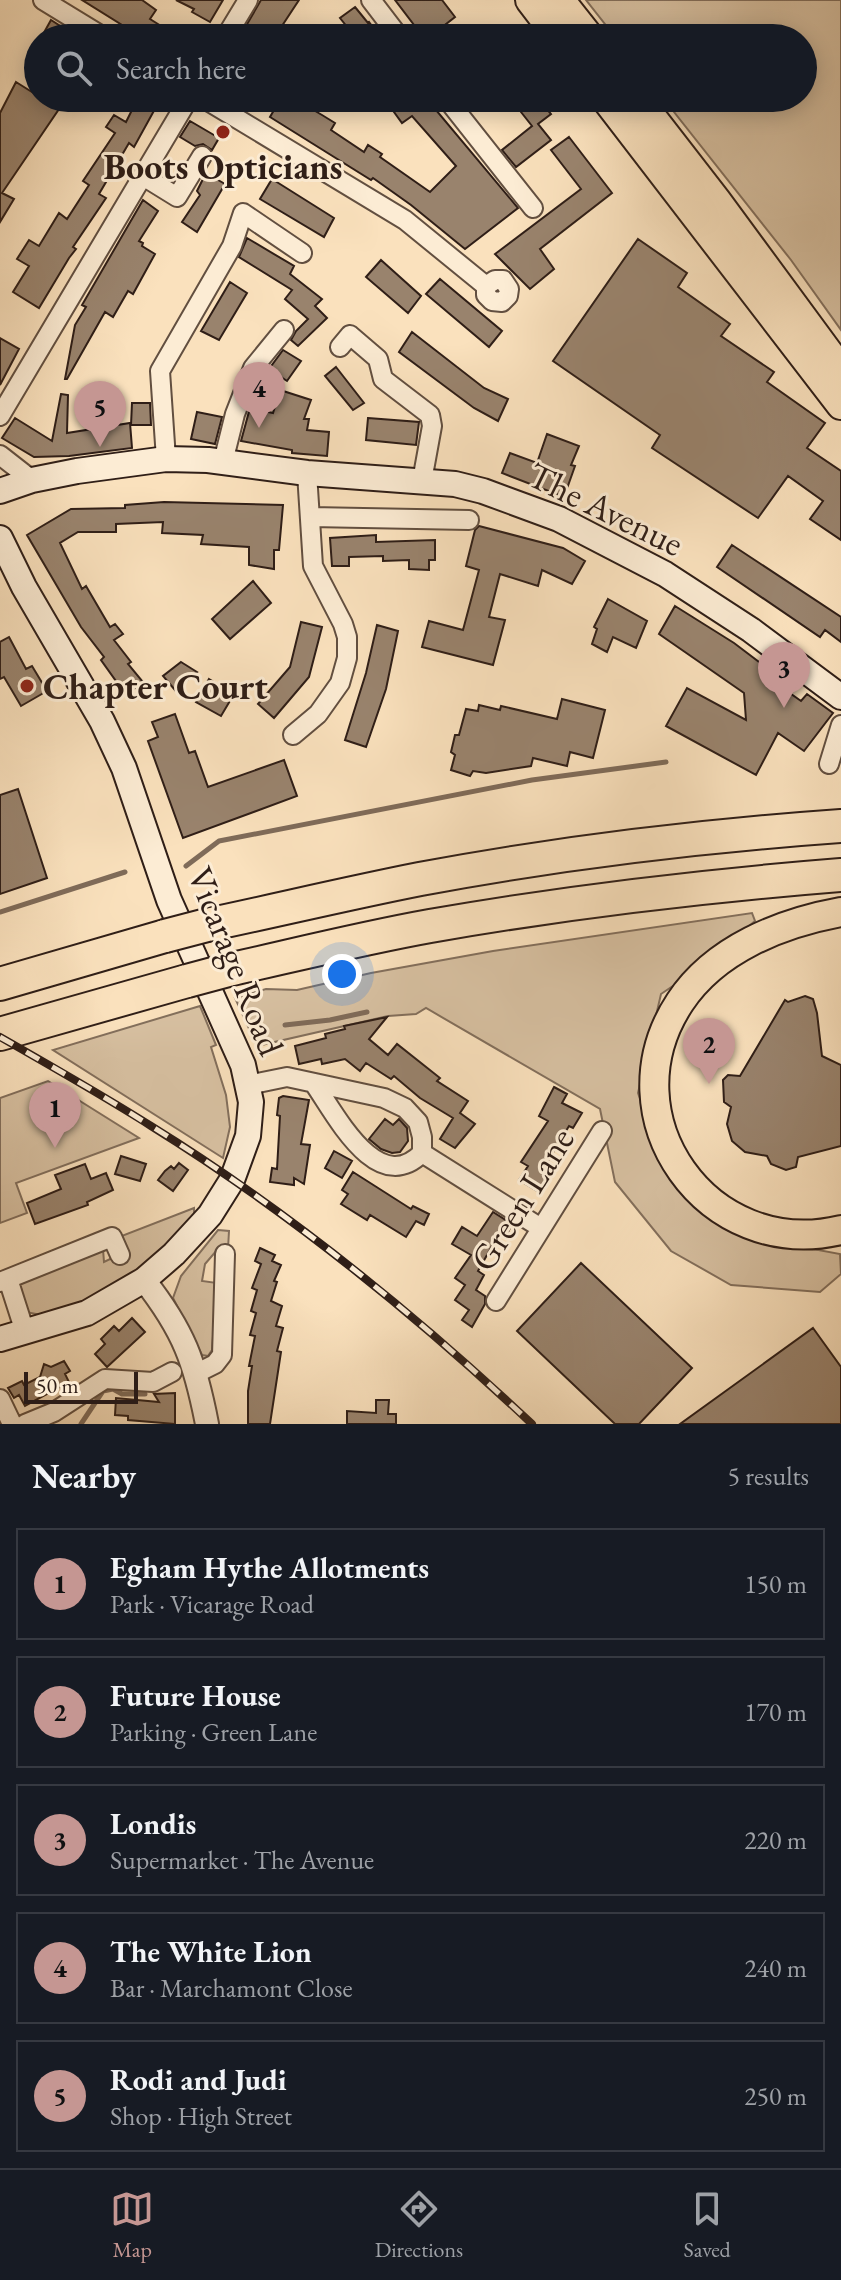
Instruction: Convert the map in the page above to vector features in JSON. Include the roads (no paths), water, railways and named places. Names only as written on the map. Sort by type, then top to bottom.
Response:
[{"type":"highway","points":[[0,984],[207,925],[420,879],[561,855],[669,841],[841,826]]},
{"type":"highway","points":[[9,1031],[228,970],[427,927],[567,904],[734,883],[841,875]]},
{"type":"main road","points":[[530,0],[548,24]]},
{"type":"main road","points":[[560,0],[579,24]]},
{"type":"main road","points":[[616,112],[841,405]]},
{"type":"main road","points":[[648,112],[841,370]]},
{"type":"main road","name":"The Avenue","points":[[0,491],[32,480],[77,471],[166,459],[455,484],[559,519],[665,574],[751,630],[841,697]]},
{"type":"main road","name":"Vicarage Road","points":[[0,538],[30,599],[102,721],[124,768],[169,900],[220,1011],[248,1085],[251,1102],[248,1136],[232,1180],[210,1215],[188,1240],[144,1280],[87,1313],[0,1339]]},
{"type":"main road","points":[[841,912],[805,920],[766,934],[729,954],[709,970],[687,993],[672,1016],[657,1058],[654,1084],[658,1118],[669,1151],[684,1176],[710,1203],[729,1217],[777,1233],[811,1234],[841,1230]]},
{"type":"street","points":[[43,0],[82,24]]},
{"type":"street","points":[[233,24],[248,0]]},
{"type":"street","points":[[371,0],[389,24]]},
{"type":"street","points":[[0,416],[181,112]]},
{"type":"street","points":[[226,112],[405,220],[486,286]]},
{"type":"street","points":[[457,112],[533,208]]},
{"type":"street","points":[[143,176],[177,197],[202,156]]},
{"type":"street","points":[[166,459],[160,371],[232,246],[243,213],[302,253]]},
{"type":"street","points":[[223,462],[235,414],[253,368],[284,330]]},
{"type":"street","points":[[340,347],[350,335],[378,359],[383,379],[430,415],[432,426],[422,481]]},
{"type":"street","points":[[0,455],[32,480]]},
{"type":"street","points":[[293,735],[318,714],[340,683],[347,658],[347,637],[343,624],[313,566],[307,473]]},
{"type":"street","points":[[311,517],[469,520]]},
{"type":"street","points":[[829,764],[841,725]]},
{"type":"street","points":[[248,1085],[287,1077],[384,1098],[405,1108],[418,1122],[422,1153],[413,1163],[399,1167],[387,1167],[375,1161],[361,1149],[315,1085]]},
{"type":"street","name":"Green Lane","points":[[496,1301],[602,1131]]},
{"type":"street","points":[[422,1153],[541,1228]]},
{"type":"street","points":[[25,1332],[4,1280],[112,1237],[120,1255]]},
{"type":"street","points":[[197,1373],[215,1364],[222,1355],[220,1264]]},
{"type":"street","points":[[144,1280],[176,1325],[197,1373],[207,1424]]},
{"type":"street","points":[[25,1424],[54,1412],[105,1379],[153,1382],[172,1372]]},
{"type":"street","points":[[0,1399],[12,1424]]},
{"type":"waterway","points":[[186,866],[219,841],[532,780],[666,762]]},
{"type":"waterway","points":[[0,912],[125,872]]},
{"type":"waterway","points":[[285,1025],[367,1012]]},
{"type":"waterway","points":[[81,1424],[103,1391],[113,1389],[122,1394],[145,1394]]},
{"type":"railway","points":[[0,1037],[133,1114],[252,1193],[396,1304],[532,1424]]},
{"type":"place","name":"Boots Opticians","points":[[223,132]]},
{"type":"place","name":"The White Lion","points":[[259,428]]},
{"type":"place","name":"Rodi and Judi","points":[[100,447]]},
{"type":"place","name":"Chapter Court","points":[[27,686]]},
{"type":"place","name":"Londis","points":[[784,708]]},
{"type":"place","name":"Future House","points":[[709,1084]]},
{"type":"place","name":"Egham Hythe Allotments","points":[[55,1148]]}]
